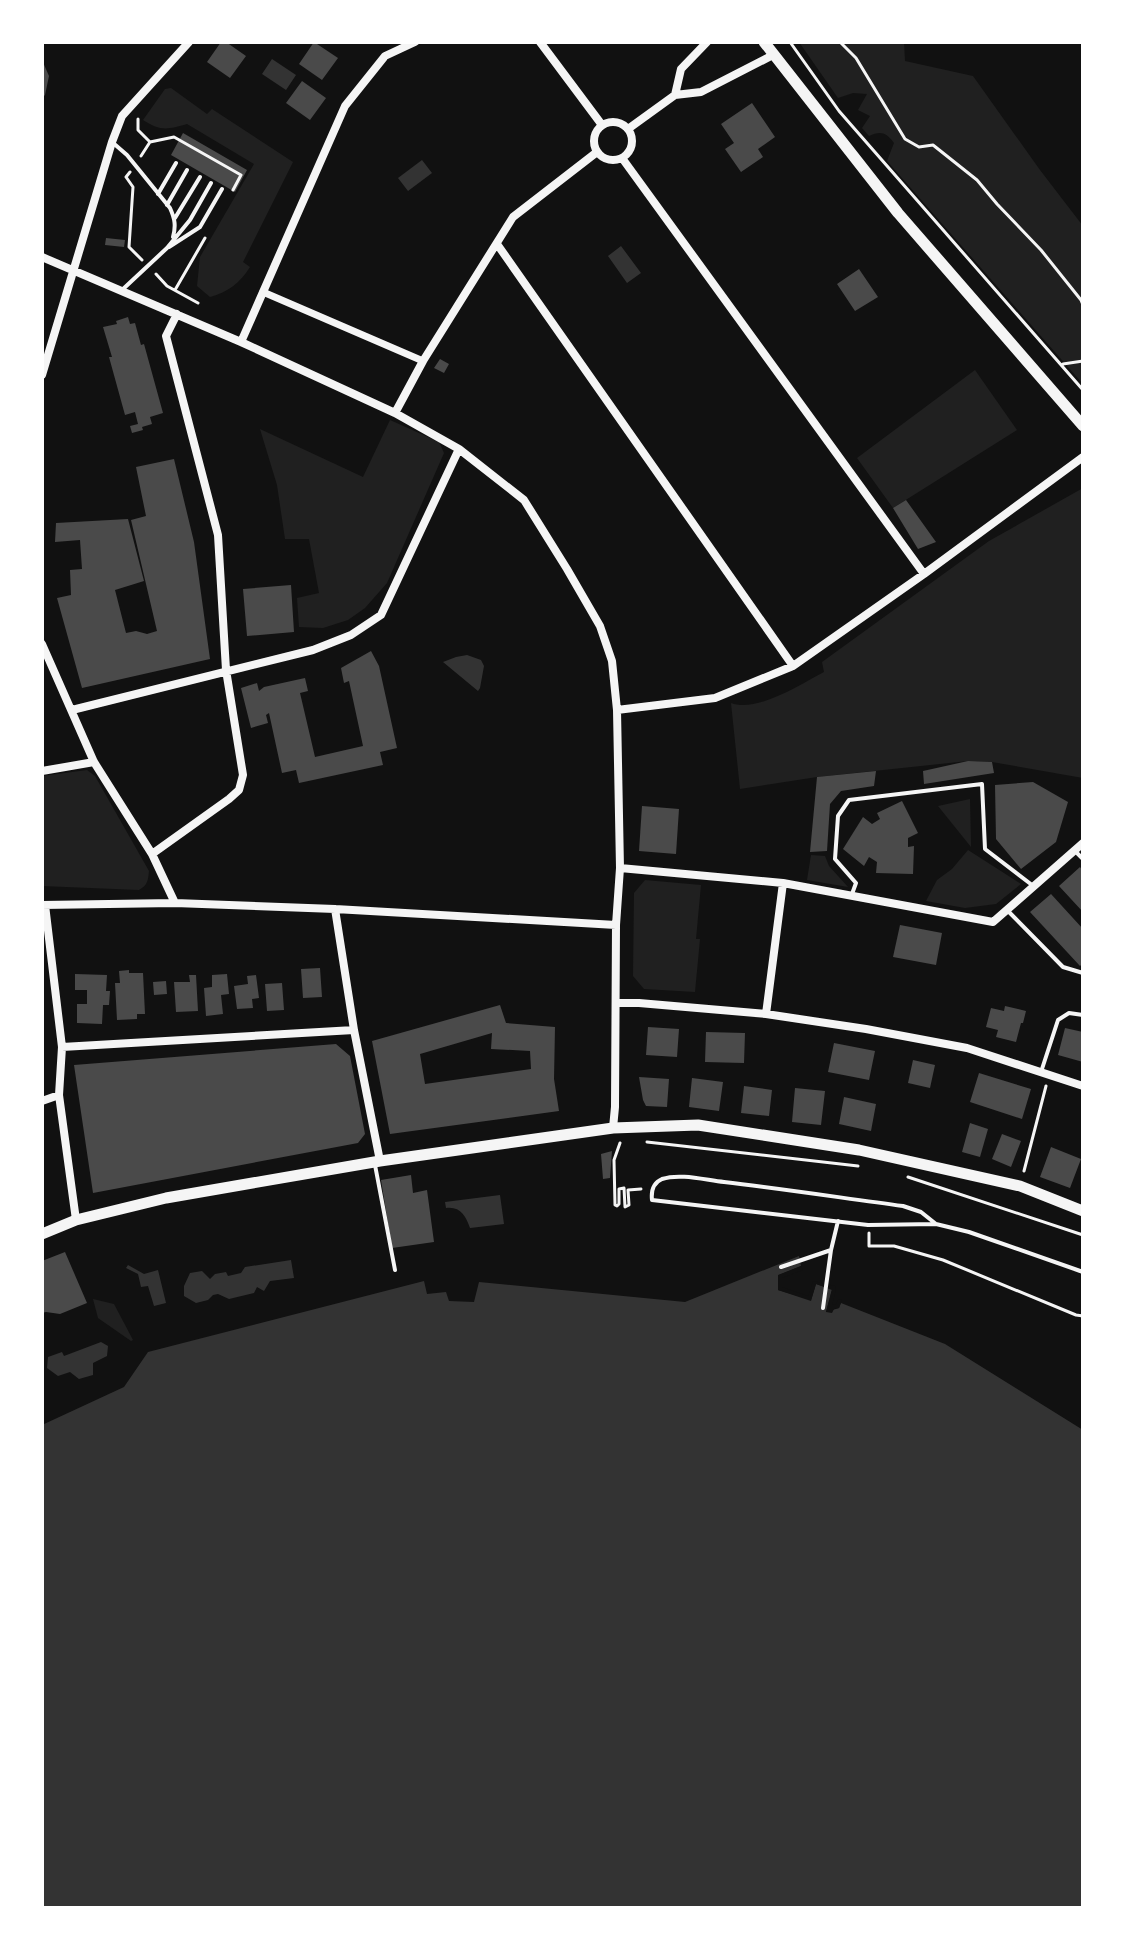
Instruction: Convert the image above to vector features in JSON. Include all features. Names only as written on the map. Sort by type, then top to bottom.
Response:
[{"type":"street","points":[[42,375],[122,116],[189,42]]},
{"type":"street","points":[[241,342],[345,106],[385,56],[415,42]]},
{"type":"street","points":[[540,42],[602,125]]},
{"type":"street","points":[[675,95],[681,69],[707,42]]},
{"type":"street","points":[[764,42],[898,213],[1083,426]]},
{"type":"street","points":[[628,129],[675,95],[701,92],[773,55]]},
{"type":"street","points":[[614,121],[628,129],[631,148],[622,158],[609,160],[597,152],[593,139],[602,125],[614,121]]},
{"type":"street","points":[[395,413],[423,361],[513,217],[597,152]]},
{"type":"street","points":[[622,158],[924,574]]},
{"type":"street","points":[[497,244],[793,666]]},
{"type":"street","points":[[42,257],[241,342],[395,413],[459,449],[524,500],[600,626],[612,661],[617,710],[620,868],[616,925],[613,1128]]},
{"type":"street","points":[[263,292],[423,361]]},
{"type":"street","points":[[152,854],[229,799],[239,790],[243,775],[226,670],[218,535],[166,336],[177,314]]},
{"type":"street","points":[[72,710],[313,650],[351,635],[381,615],[459,449]]},
{"type":"street","points":[[617,710],[715,698],[793,666],[1083,457]]},
{"type":"street","points":[[42,645],[94,762],[152,854],[175,903]]},
{"type":"street","points":[[42,771],[94,762]]},
{"type":"street","points":[[620,868],[783,883],[993,922],[1083,843]]},
{"type":"street","points":[[766,1014],[783,883]]},
{"type":"street","points":[[76,1220],[59,1095],[62,1047],[44,905],[175,903],[616,925]]},
{"type":"street","points":[[335,909],[377,1162]]},
{"type":"street","points":[[616,1003],[766,1014],[866,1029],[967,1048],[1083,1086]]},
{"type":"street","points":[[62,1047],[354,1030]]},
{"type":"street","points":[[42,1101],[59,1095]]},
{"type":"street","points":[[42,1234],[76,1220],[166,1198],[377,1162],[613,1128],[698,1125],[859,1150],[1020,1186],[1083,1211]]},
{"type":"lane","points":[[112,142],[127,155],[167,205],[175,218],[173,239]]},
{"type":"lane","points":[[158,194],[176,163]]},
{"type":"lane","points":[[167,205],[187,170]]},
{"type":"lane","points":[[175,218],[200,177]]},
{"type":"lane","points":[[167,248],[190,220],[211,183]]},
{"type":"lane","points":[[122,290],[167,248],[200,227],[222,189]]},
{"type":"lane","points":[[852,896],[856,883],[835,859],[838,816],[849,800],[982,784],[985,849],[1034,886]]},
{"type":"lane","points":[[1074,850],[1083,859]]},
{"type":"lane","points":[[1007,910],[1063,967],[1083,973]]},
{"type":"lane","points":[[1046,1073],[1058,1020],[1069,1013],[1083,1015]]},
{"type":"lane","points":[[377,1162],[395,1270]]},
{"type":"lane","points":[[936,1224],[921,1212],[903,1206],[765,1186],[686,1177],[664,1178],[656,1182],[651,1191],[652,1200],[868,1225],[936,1224],[969,1232],[1083,1272]]},
{"type":"lane","points":[[823,1308],[838,1221]]},
{"type":"lane","points":[[781,1267],[831,1250]]},
{"type":"path","points":[[790,42],[839,111],[1083,390]]},
{"type":"path","points":[[840,42],[856,58],[905,139],[919,147],[933,145],[977,180],[1041,250],[1083,305]]},
{"type":"path","points":[[139,117],[138,130],[150,142]]},
{"type":"path","points":[[1060,363],[1083,361]]},
{"type":"path","points":[[1020,1186],[1046,1073]]},
{"type":"path","points":[[626,1128],[614,1160],[615,1205],[619,1204],[619,1189],[624,1188],[625,1207],[629,1205],[628,1190],[645,1189],[652,1200]]},
{"type":"path","points":[[642,1141],[864,1166]]},
{"type":"path","points":[[907,1177],[1083,1235]]},
{"type":"path","points":[[868,1225],[869,1246],[894,1246],[943,1260],[1083,1316]]},
{"type":"shaded area","points":[[799,42],[904,42],[905,61],[973,76],[1083,226],[1083,384],[887,161],[894,143],[891,139],[876,133],[869,136],[862,128],[870,116],[858,110],[867,94],[853,93],[838,98]]},
{"type":"shaded area","points":[[272,59],[296,75],[286,90],[262,74]]},
{"type":"shaded area","points":[[171,88],[207,114],[212,109],[293,162],[243,262],[250,267],[233,286],[210,297],[197,286],[200,257],[254,164],[187,124],[164,128],[143,120],[165,89]]},
{"type":"shaded area","points":[[422,160],[432,173],[408,191],[398,178]]},
{"type":"shaded area","points":[[621,246],[641,273],[627,283],[608,256]]},
{"type":"shaded area","points":[[975,370],[1017,430],[893,508],[857,458]]},
{"type":"shaded area","points":[[390,420],[439,442],[444,453],[387,583],[365,608],[348,620],[323,628],[299,627],[297,598],[319,593],[309,539],[285,539],[277,485],[260,429],[363,477]]},
{"type":"shaded area","points":[[1083,488],[1083,778],[992,762],[968,761],[817,777],[740,789],[731,703],[742,705],[766,701],[824,672],[822,662],[989,541]]},
{"type":"shaded area","points":[[467,655],[481,660],[484,666],[478,691],[443,662]]},
{"type":"shaded area","points":[[87,770],[95,776],[149,871],[147,882],[139,890],[42,886],[42,776]]},
{"type":"shaded area","points":[[970,799],[971,847],[938,806]]},
{"type":"shaded area","points":[[968,850],[1021,884],[996,904],[965,908],[926,901],[937,880],[952,869]]},
{"type":"shaded area","points":[[811,855],[825,856],[829,866],[848,887],[807,880]]},
{"type":"shaded area","points":[[645,880],[701,885],[695,992],[644,989],[633,976],[634,893]]},
{"type":"shaded area","points":[[500,1195],[504,1224],[470,1228],[462,1213],[446,1208],[445,1202]]},
{"type":"shaded area","points":[[799,1256],[801,1266],[779,1275],[778,1290],[811,1300],[816,1284],[832,1289],[826,1312],[839,1308],[841,1303],[945,1344],[1083,1430],[1083,1908],[42,1908],[42,1425],[124,1387],[148,1352],[424,1281],[427,1294],[446,1292],[449,1301],[474,1302],[479,1282],[685,1302]]},
{"type":"shaded area","points":[[291,1260],[294,1278],[270,1281],[264,1291],[257,1287],[254,1293],[229,1299],[218,1294],[196,1303],[184,1296],[184,1286],[190,1273],[202,1271],[210,1279],[215,1274],[226,1272],[228,1276],[241,1273],[245,1267]]},
{"type":"shaded area","points":[[128,1265],[144,1274],[158,1270],[166,1303],[154,1306],[148,1286],[141,1287],[138,1274],[126,1268]]},
{"type":"shaded area","points":[[93,1299],[114,1304],[133,1340],[98,1318]]},
{"type":"shaded area","points":[[101,1342],[108,1346],[107,1356],[93,1363],[93,1375],[79,1379],[70,1372],[58,1376],[47,1368],[48,1357],[62,1352],[64,1356]]},
{"type":"pier","points":[[801,1266],[803,1270],[782,1278],[782,1287],[808,1296],[813,1281],[835,1286],[832,1305],[842,1299],[839,1308],[832,1313],[826,1312],[832,1290],[816,1284],[811,1301],[778,1290],[778,1275]]},
{"type":"building","points":[[221,42],[226,42],[246,56],[230,78],[207,62]]},
{"type":"building","points":[[314,42],[338,58],[322,80],[299,64]]},
{"type":"building","points":[[42,60],[49,76],[42,98]]},
{"type":"building","points":[[302,81],[326,98],[310,120],[286,103]]},
{"type":"building","points":[[752,103],[775,137],[758,149],[763,157],[741,172],[725,149],[734,143],[721,124]]},
{"type":"building","points":[[183,133],[247,170],[235,192],[171,155]]},
{"type":"building","points":[[106,238],[125,240],[124,247],[105,245]]},
{"type":"building","points":[[859,269],[878,297],[855,311],[837,284]]},
{"type":"building","points":[[128,317],[130,324],[135,323],[141,345],[144,344],[163,413],[150,417],[152,424],[132,433],[130,426],[138,424],[135,412],[125,415],[103,327],[117,324],[116,321]]},
{"type":"building","points":[[440,359],[449,364],[444,373],[434,368]]},
{"type":"building","points":[[174,459],[194,542],[210,659],[82,688],[57,598],[71,595],[70,570],[82,569],[80,540],[55,542],[56,523],[128,519],[144,581],[115,590],[126,633],[157,631],[131,520],[146,516],[136,467]]},
{"type":"building","points":[[906,500],[936,542],[918,549],[893,508]]},
{"type":"building","points":[[291,585],[294,632],[247,636],[243,589]]},
{"type":"building","points":[[371,651],[379,666],[397,748],[380,752],[383,765],[299,783],[296,770],[282,773],[269,713],[266,715],[268,723],[251,728],[241,688],[257,683],[259,691],[264,687],[305,678],[308,691],[300,693],[315,757],[363,746],[349,681],[344,683],[341,668]]},
{"type":"building","points":[[968,761],[992,762],[994,773],[924,784],[923,771]]},
{"type":"building","points":[[876,771],[874,786],[841,791],[830,804],[827,851],[810,852],[817,777]]},
{"type":"building","points":[[1033,782],[1068,802],[1056,842],[1021,869],[996,839],[995,785]]},
{"type":"building","points":[[902,801],[918,833],[908,838],[908,847],[914,846],[913,874],[876,873],[877,862],[869,857],[864,866],[843,849],[863,817],[872,824],[880,819],[877,813]]},
{"type":"building","points":[[642,806],[679,809],[676,854],[639,851]]},
{"type":"building","points":[[1080,867],[1083,871],[1083,912],[1059,886]]},
{"type":"building","points":[[1051,894],[1083,929],[1083,963],[1080,966],[1030,912]]},
{"type":"building","points":[[900,925],[942,933],[936,965],[893,957]]},
{"type":"building","points":[[320,968],[322,997],[303,998],[301,969]]},
{"type":"building","points":[[129,970],[129,973],[143,973],[145,1014],[137,1014],[137,1019],[117,1020],[115,983],[120,983],[119,971]]},
{"type":"building","points":[[75,974],[107,975],[109,1005],[103,1005],[102,1024],[77,1023],[77,1004],[87,1004],[87,990],[75,990]]},
{"type":"building","points":[[227,974],[229,994],[221,995],[223,1014],[206,1016],[204,988],[212,987],[212,975]]},
{"type":"building","points":[[189,975],[196,975],[198,1011],[176,1012],[174,982],[190,982]]},
{"type":"building","points":[[256,975],[259,998],[252,999],[253,1008],[237,1009],[234,986],[248,984],[247,976]]},
{"type":"building","points":[[166,981],[167,994],[154,995],[153,982]]},
{"type":"building","points":[[282,983],[284,1010],[267,1011],[265,984]]},
{"type":"building","points":[[500,1005],[506,1023],[555,1027],[554,1079],[559,1111],[390,1134],[372,1041]],"holes":[[[492,1033],[491,1049],[530,1051],[531,1069],[425,1084],[420,1054]]]},
{"type":"building","points":[[1005,1006],[1026,1011],[1016,1042],[996,1037],[998,1030],[986,1027],[991,1008],[1004,1011]]},
{"type":"building","points":[[648,1027],[679,1029],[677,1057],[646,1055]]},
{"type":"building","points":[[1065,1028],[1083,1032],[1083,1062],[1058,1055]]},
{"type":"building","points":[[706,1032],[745,1033],[744,1063],[705,1062]]},
{"type":"building","points":[[834,1043],[875,1051],[869,1080],[828,1072]]},
{"type":"building","points":[[336,1044],[350,1056],[365,1134],[358,1143],[93,1193],[74,1065]]},
{"type":"building","points":[[913,1060],[935,1065],[930,1088],[908,1083]]},
{"type":"building","points":[[979,1073],[1031,1089],[1022,1119],[970,1102]]},
{"type":"building","points":[[639,1077],[669,1079],[667,1107],[646,1106]]},
{"type":"building","points":[[692,1078],[723,1082],[719,1111],[689,1107]]},
{"type":"building","points":[[744,1086],[772,1090],[769,1116],[741,1113]]},
{"type":"building","points":[[795,1088],[825,1091],[821,1125],[792,1122]]},
{"type":"building","points":[[844,1097],[876,1104],[871,1131],[839,1124]]},
{"type":"building","points":[[970,1123],[988,1129],[980,1157],[962,1152]]},
{"type":"building","points":[[1002,1134],[1021,1141],[1011,1167],[992,1159]]},
{"type":"building","points":[[1051,1147],[1081,1159],[1070,1188],[1040,1177]]},
{"type":"building","points":[[612,1151],[610,1178],[603,1179],[601,1154]]},
{"type":"building","points":[[411,1175],[413,1193],[427,1190],[434,1242],[392,1248],[381,1180]]},
{"type":"building","points":[[65,1252],[87,1303],[60,1314],[42,1313],[42,1261]]}]
